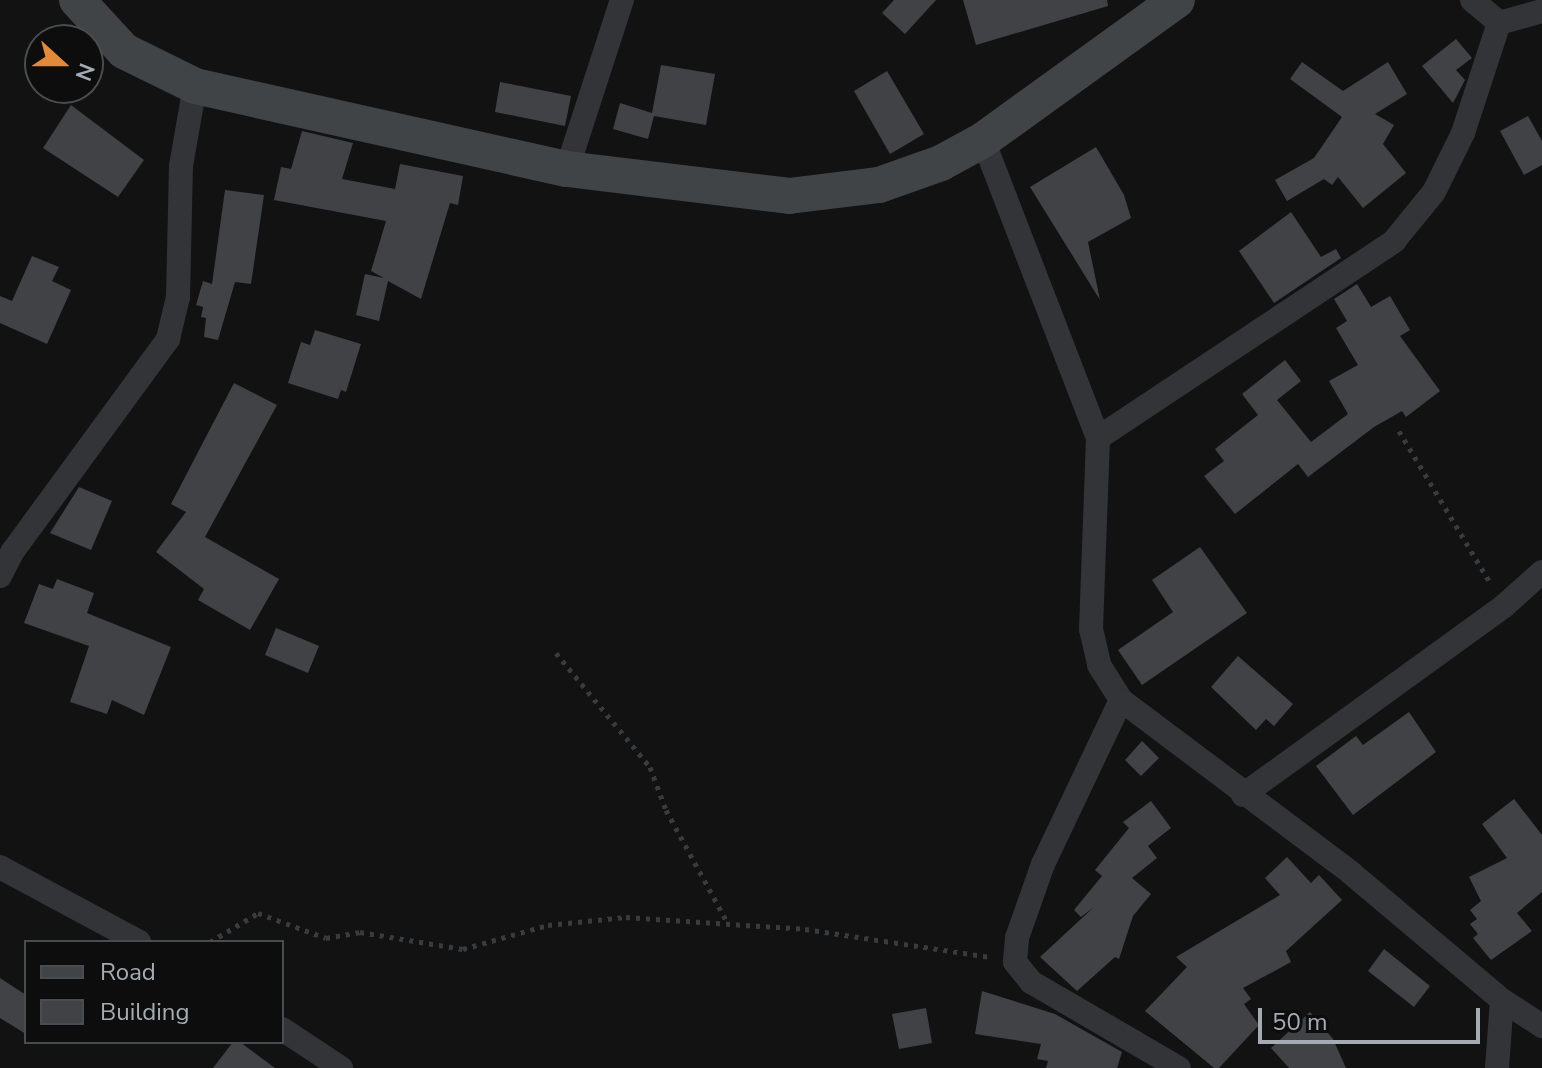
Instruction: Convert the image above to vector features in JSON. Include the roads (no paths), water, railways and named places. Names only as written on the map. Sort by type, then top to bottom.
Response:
[{"type":"street","points":[[77,0],[124,51],[195,86],[567,169],[789,196],[825,195],[879,185],[941,163],[983,140],[1156,7]]},
{"type":"street","points":[[567,169],[622,0]]},
{"type":"street","points":[[1472,0],[1499,23]]},
{"type":"street","points":[[1499,23],[1542,11]]},
{"type":"street","points":[[1098,438],[1394,241],[1434,192],[1463,133],[1499,23]]},
{"type":"street","points":[[0,576],[13,551],[168,339],[178,297],[181,166],[195,86]]},
{"type":"street","points":[[983,140],[1098,438],[1091,629],[1099,665],[1121,700],[1243,795],[1351,873],[1502,1000],[1542,1026]]},
{"type":"street","points":[[1243,795],[1504,606],[1542,572]]},
{"type":"street","points":[[1121,700],[1043,864],[1017,938],[1015,962],[1031,982],[1179,1068]]},
{"type":"street","points":[[0,867],[135,940]]},
{"type":"street","points":[[1497,1068],[1502,1000]]},
{"type":"street","points":[[284,1030],[341,1068]]}]
